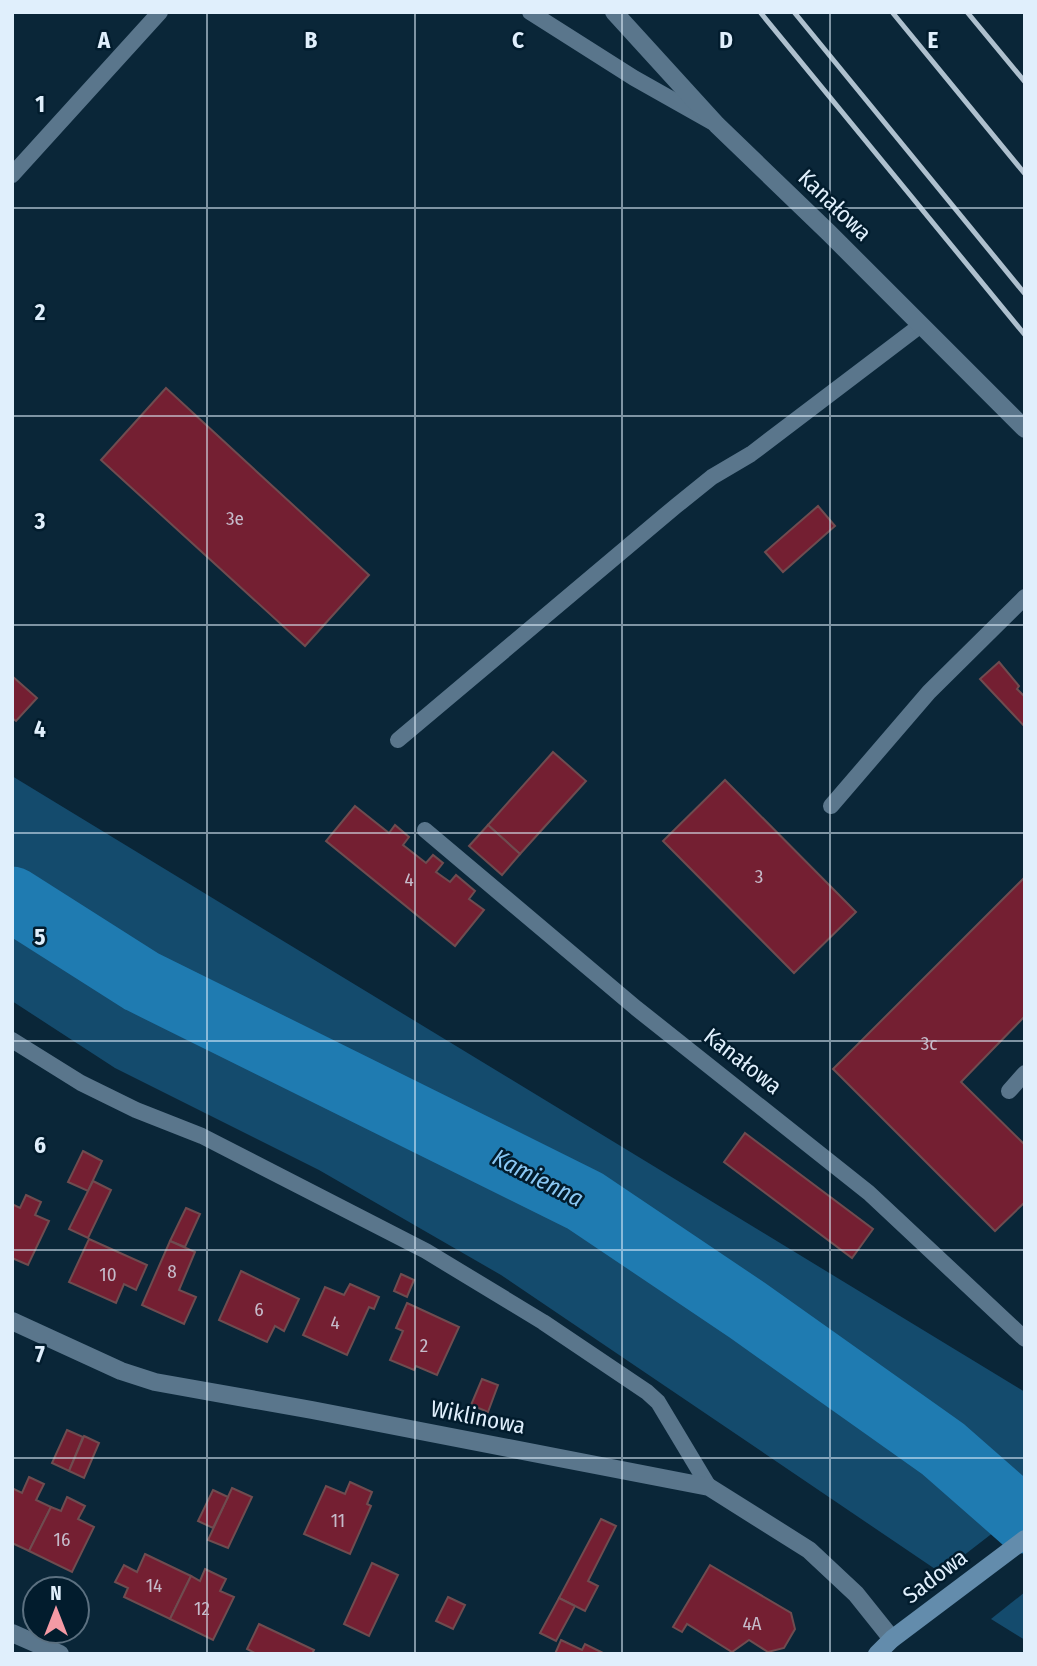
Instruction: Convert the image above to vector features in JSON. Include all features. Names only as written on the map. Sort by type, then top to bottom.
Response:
[{"type":"street","name":"Kanałowa","points":[[614,12],[717,125],[1025,429]]},
{"type":"street","name":"Wiklinowa","points":[[12,1321],[121,1371],[155,1382],[709,1487],[809,1550],[856,1594],[892,1639]]},
{"type":"street","name":"Sadowa","points":[[877,1654],[892,1639],[1025,1539]]},
{"type":"street","points":[[12,1633],[54,1652]]},
{"type":"lane","points":[[12,175],[160,12]]},
{"type":"lane","points":[[530,12],[634,78],[717,125]]},
{"type":"lane","points":[[398,740],[712,477],[751,454],[921,326]]},
{"type":"lane","points":[[831,806],[929,692],[1025,597]]},
{"type":"lane","name":"Kanałowa","points":[[425,830],[636,1008],[869,1194],[1025,1339]]},
{"type":"lane","points":[[12,1040],[80,1083],[136,1110],[202,1136],[415,1245],[543,1322],[659,1402],[709,1487]]},
{"type":"lane","points":[[1009,1091],[1025,1073]]},
{"type":"shaded area","points":[[12,776],[1025,1392],[1025,1508],[941,1573],[501,1275],[319,1170],[115,1068],[12,1001]]},
{"type":"shaded area","points":[[1025,1592],[1025,1640],[991,1619]]},
{"type":"building","points":[[166,388],[369,575],[305,646],[101,460]]},
{"type":"building","points":[[818,506],[835,526],[783,572],[765,552]]},
{"type":"building","points":[[999,662],[1025,697],[1025,727],[980,679]]},
{"type":"building","points":[[12,676],[37,698],[16,721],[12,718]]},
{"type":"building","points":[[553,752],[586,781],[520,854],[488,825]]},
{"type":"building","points":[[725,780],[856,912],[794,973],[663,841]]},
{"type":"building","points":[[355,806],[389,833],[395,825],[409,837],[403,845],[426,863],[433,855],[443,863],[436,872],[450,882],[456,875],[475,891],[469,899],[484,910],[455,946],[326,841]]},
{"type":"building","points":[[488,825],[520,854],[502,875],[469,846]]},
{"type":"building","points":[[1023,879],[1025,1016],[961,1082],[1025,1145],[1025,1202],[995,1231],[833,1069]]},
{"type":"building","points":[[745,1133],[873,1229],[852,1258],[724,1162]]},
{"type":"building","points":[[83,1151],[102,1161],[88,1191],[68,1182]]},
{"type":"building","points":[[93,1181],[111,1190],[88,1238],[69,1229]]},
{"type":"building","points":[[26,1195],[41,1202],[35,1215],[49,1221],[28,1265],[12,1258],[12,1204],[20,1208]]},
{"type":"building","points":[[186,1208],[200,1214],[185,1247],[170,1241]]},
{"type":"building","points":[[89,1239],[147,1265],[136,1290],[124,1284],[116,1303],[69,1282]]},
{"type":"building","points":[[170,1241],[195,1252],[179,1290],[196,1297],[184,1324],[142,1305]]},
{"type":"building","points":[[241,1271],[299,1299],[284,1331],[275,1326],[267,1342],[219,1320]]},
{"type":"building","points":[[401,1274],[414,1280],[407,1297],[394,1291]]},
{"type":"building","points":[[350,1284],[379,1297],[374,1309],[369,1307],[347,1355],[303,1335],[325,1287],[344,1295]]},
{"type":"building","points":[[407,1303],[459,1327],[437,1375],[416,1366],[414,1370],[390,1360],[403,1331],[396,1328]]},
{"type":"building","points":[[482,1379],[498,1385],[488,1412],[471,1405]]},
{"type":"building","points":[[67,1430],[83,1437],[69,1471],[52,1463]]},
{"type":"building","points":[[84,1436],[99,1443],[84,1478],[69,1471]]},
{"type":"building","points":[[29,1477],[44,1484],[36,1500],[51,1507],[29,1551],[12,1543],[12,1488],[22,1493]]},
{"type":"building","points":[[350,1482],[372,1492],[367,1504],[371,1506],[350,1554],[304,1534],[326,1486],[345,1494]]},
{"type":"building","points":[[232,1488],[252,1497],[228,1548],[208,1540]]},
{"type":"building","points":[[213,1490],[228,1497],[213,1528],[198,1521]]},
{"type":"building","points":[[67,1497],[85,1506],[78,1519],[94,1527],[72,1572],[29,1551],[51,1507],[61,1511]]},
{"type":"building","points":[[601,1519],[616,1526],[588,1581],[598,1586],[585,1611],[559,1598]]},
{"type":"building","points":[[145,1554],[191,1576],[170,1619],[124,1597],[128,1588],[115,1582],[124,1565],[137,1572]]},
{"type":"building","points":[[372,1563],[398,1575],[369,1636],[344,1624]]},
{"type":"building","points":[[710,1565],[791,1613],[795,1629],[784,1648],[768,1652],[749,1640],[732,1652],[687,1624],[682,1632],[673,1627]]},
{"type":"building","points":[[205,1569],[226,1579],[220,1591],[234,1597],[213,1640],[170,1619],[191,1576],[200,1581]]},
{"type":"building","points":[[448,1597],[465,1605],[453,1629],[436,1621]]},
{"type":"building","points":[[559,1598],[575,1606],[556,1641],[540,1633]]},
{"type":"building","points":[[259,1624],[314,1650],[312,1654],[257,1654],[247,1649]]},
{"type":"building","points":[[561,1640],[582,1650],[585,1644],[603,1653],[555,1654]]},
{"type":"waterway","name":"Kamienna","points":[[12,899],[141,981],[585,1201],[747,1310],[943,1449],[1025,1521]]},
{"type":"railway","points":[[760,12],[1025,335]]},
{"type":"railway","points":[[794,12],[1025,294]]},
{"type":"railway","points":[[892,12],[1025,174]]},
{"type":"railway","points":[[967,12],[1025,82]]}]
